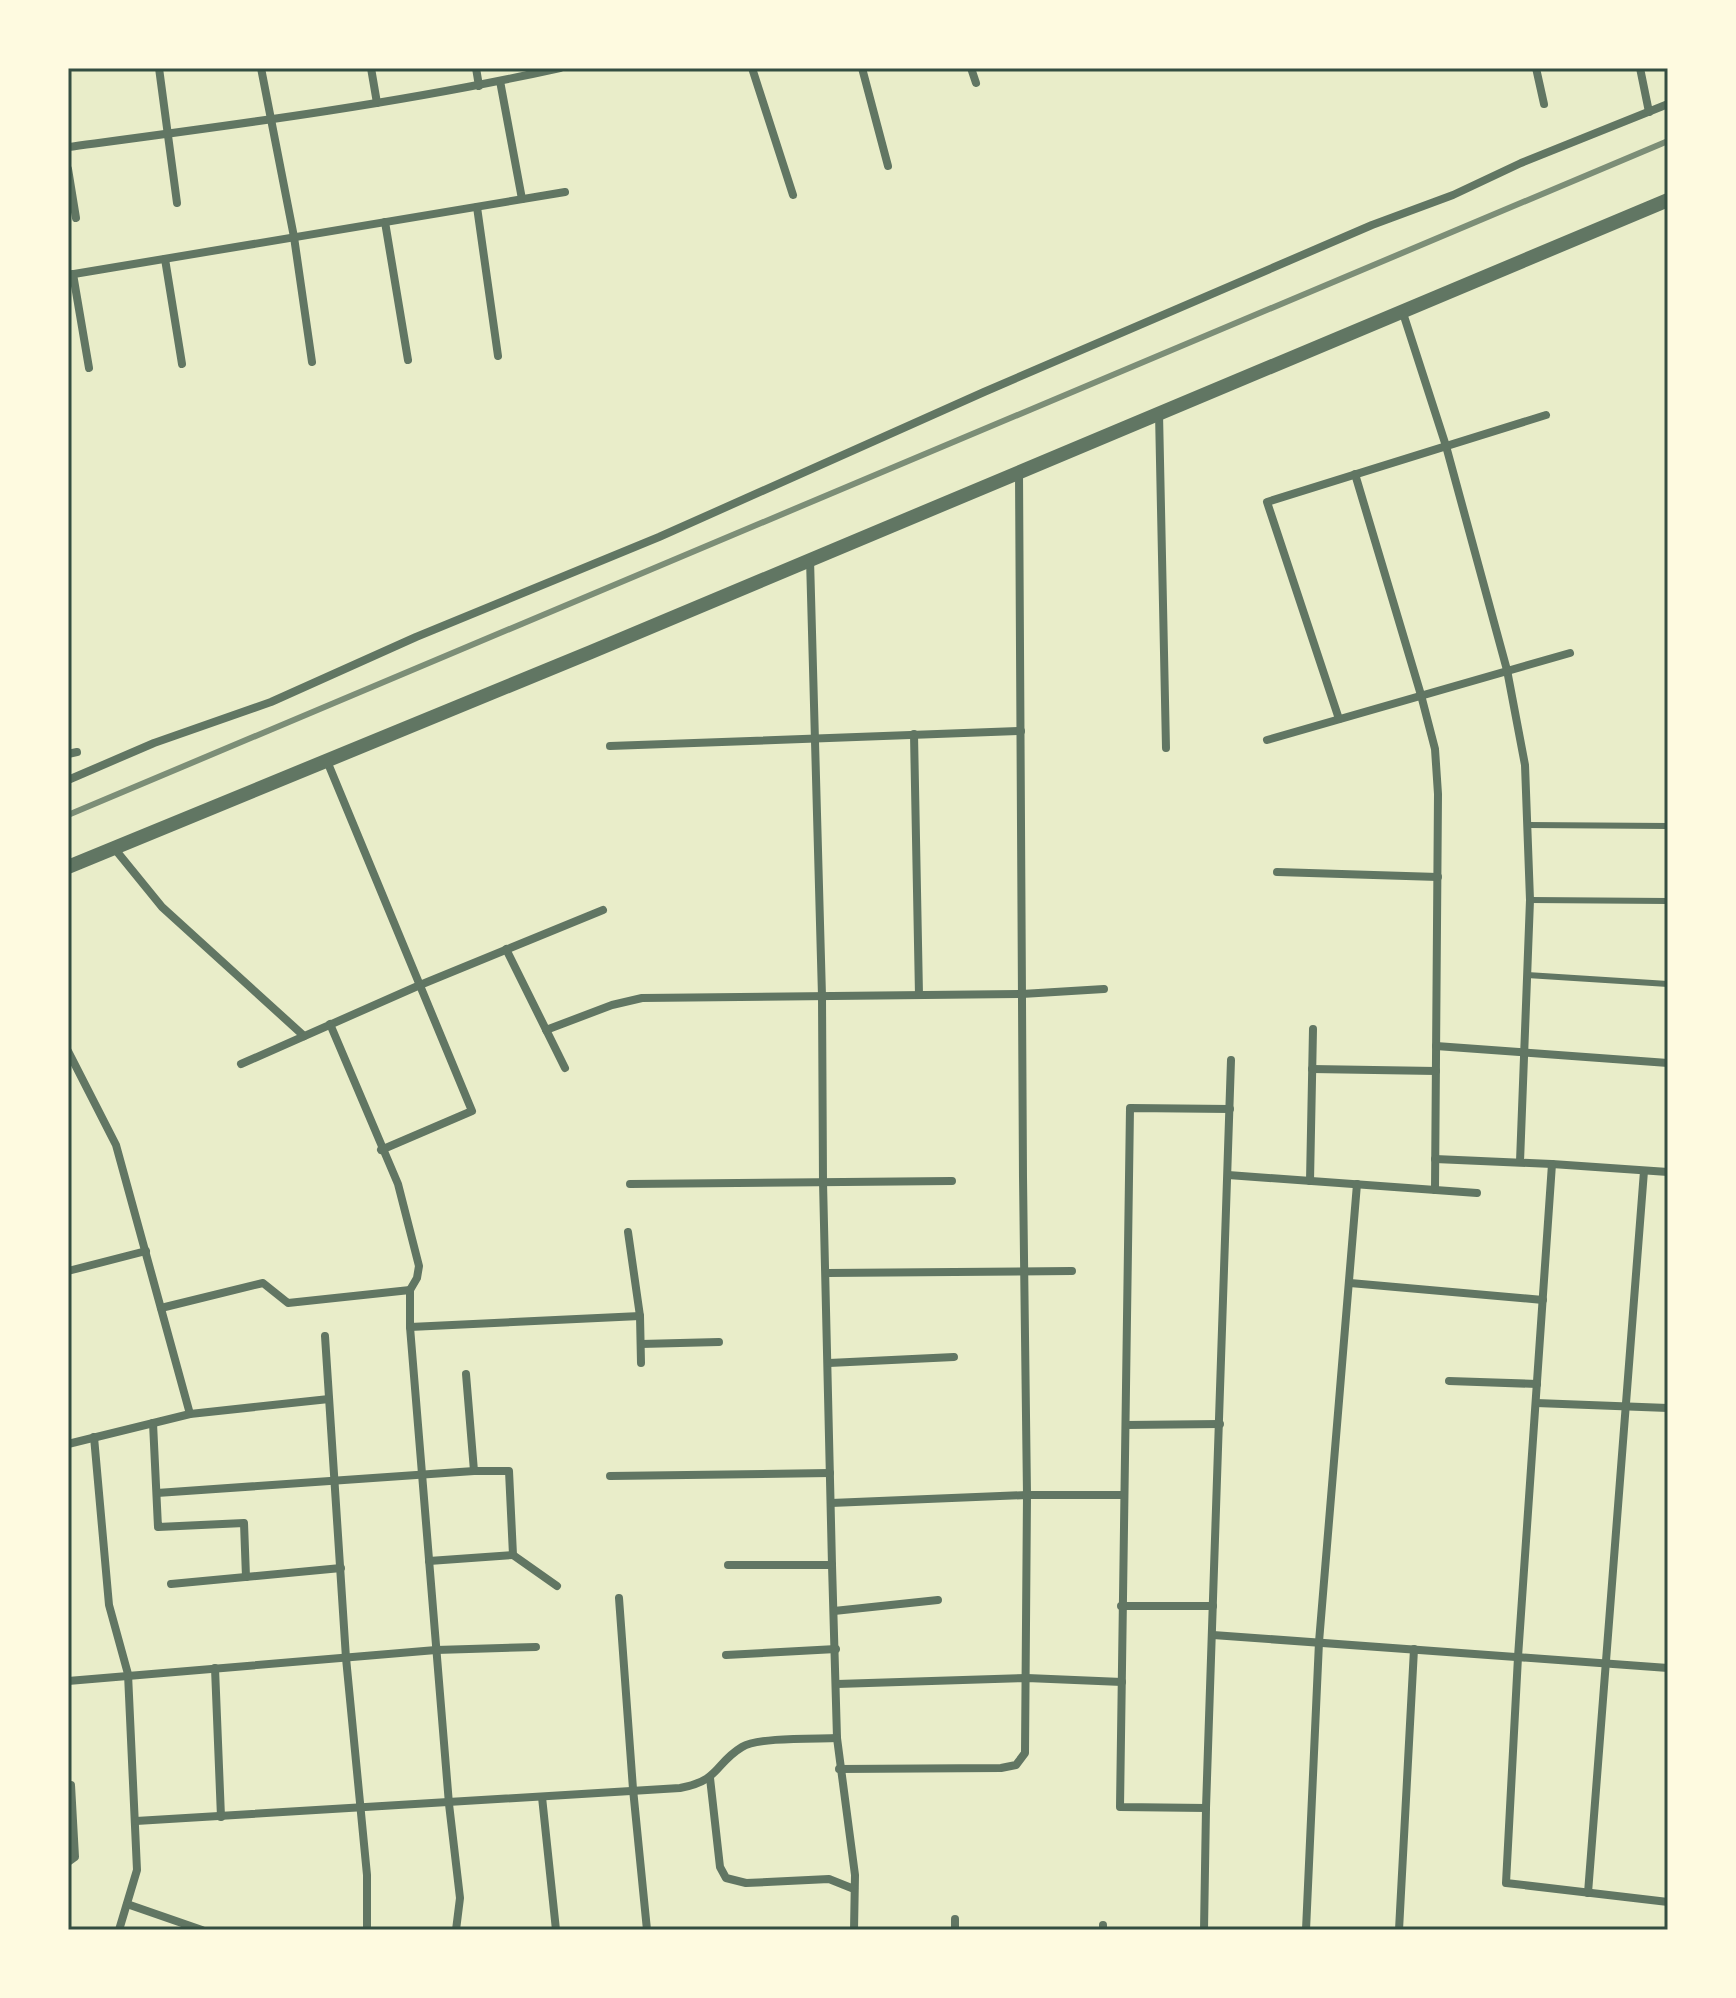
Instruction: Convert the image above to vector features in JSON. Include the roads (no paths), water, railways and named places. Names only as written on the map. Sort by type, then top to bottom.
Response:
[{"type":"street","points":[[159,68],[177,203]]},
{"type":"street","points":[[261,68],[294,237],[312,362]]},
{"type":"street","points":[[371,68],[377,103]]},
{"type":"street","points":[[476,68],[479,86]]},
{"type":"street","points":[[68,147],[270,121],[479,86],[560,68]]},
{"type":"street","points":[[752,68],[793,195]]},
{"type":"street","points":[[862,68],[888,166]]},
{"type":"street","points":[[971,68],[976,83]]},
{"type":"street","points":[[1536,68],[1544,104]]},
{"type":"street","points":[[1640,68],[1649,112]]},
{"type":"street","points":[[500,81],[522,199]]},
{"type":"street","points":[[68,780],[154,743],[271,702],[416,637],[659,537],[970,398],[1372,225],[1453,195],[1521,163],[1668,104]]},
{"type":"street","points":[[68,169],[76,218]]},
{"type":"street","points":[[89,368],[71,275],[565,192]]},
{"type":"street","points":[[68,867],[1668,200]]},
{"type":"street","points":[[477,207],[498,356]]},
{"type":"street","points":[[385,222],[408,360]]},
{"type":"street","points":[[165,259],[182,364]]},
{"type":"street","points":[[1402,310],[1446,446],[1507,670],[1525,765],[1530,900],[1520,1162]]},
{"type":"street","points":[[1158,412],[1166,748]]},
{"type":"street","points":[[1339,719],[1267,502],[1546,415]]},
{"type":"street","points":[[839,1769],[1001,1768],[1016,1765],[1025,1753],[1027,1495],[1019,471]]},
{"type":"street","points":[[1355,474],[1421,695],[1436,764],[1435,1190]]},
{"type":"street","points":[[810,559],[837,1738],[855,1875],[854,1930]]},
{"type":"street","points":[[1267,740],[1570,653]]},
{"type":"street","points":[[610,746],[1021,731]]},
{"type":"street","points":[[914,734],[919,995]]},
{"type":"street","points":[[327,761],[472,1111],[381,1150]]},
{"type":"street","points":[[114,848],[162,907],[304,1036]]},
{"type":"street","points":[[1277,872],[1438,877]]},
{"type":"street","points":[[241,1064],[420,985],[603,910]]},
{"type":"street","points":[[506,949],[565,1068]]},
{"type":"street","points":[[546,1030],[612,1005],[642,998],[1022,994],[1104,989]]},
{"type":"street","points":[[330,1024],[398,1184],[419,1266],[410,1290],[410,1327],[449,1804],[460,1898],[456,1930]]},
{"type":"street","points":[[1310,1181],[1313,1029]]},
{"type":"street","points":[[1436,1046],[1668,1063]]},
{"type":"street","points":[[68,1051],[116,1145],[190,1414]]},
{"type":"street","points":[[1204,1930],[1231,1060]]},
{"type":"street","points":[[1312,1069],[1436,1071]]},
{"type":"street","points":[[1206,1808],[1120,1807],[1130,1108],[1230,1109]]},
{"type":"street","points":[[1435,1159],[1668,1172]]},
{"type":"street","points":[[1552,1164],[1518,1657],[1506,1883],[1668,1902]]},
{"type":"street","points":[[1588,1893],[1644,1171]]},
{"type":"street","points":[[1228,1175],[1477,1193]]},
{"type":"street","points":[[630,1184],[952,1181]]},
{"type":"street","points":[[1306,1930],[1319,1642],[1357,1184]]},
{"type":"street","points":[[628,1232],[640,1316],[641,1363]]},
{"type":"street","points":[[68,1271],[146,1251]]},
{"type":"street","points":[[827,1273],[1072,1271]]},
{"type":"street","points":[[161,1308],[263,1283],[288,1303],[410,1290]]},
{"type":"street","points":[[1350,1283],[1543,1300]]},
{"type":"street","points":[[410,1327],[640,1316]]},
{"type":"street","points":[[325,1336],[346,1658],[368,1903],[367,1930]]},
{"type":"street","points":[[641,1344],[719,1342]]},
{"type":"street","points":[[829,1363],[954,1357]]},
{"type":"street","points":[[466,1374],[474,1471]]},
{"type":"street","points":[[1449,1381],[1537,1384]]},
{"type":"street","points":[[68,1444],[190,1414],[329,1399]]},
{"type":"street","points":[[1536,1403],[1668,1408]]},
{"type":"street","points":[[153,1423],[158,1527],[244,1523],[246,1577]]},
{"type":"street","points":[[1126,1425],[1220,1424]]},
{"type":"street","points":[[94,1437],[109,1605],[128,1674],[136,1821],[137,1870],[119,1930]]},
{"type":"street","points":[[157,1493],[509,1471],[513,1555]]},
{"type":"street","points":[[610,1476],[830,1473]]},
{"type":"street","points":[[831,1503],[1027,1495],[1124,1495]]},
{"type":"street","points":[[429,1561],[513,1555],[557,1586]]},
{"type":"street","points":[[728,1565],[832,1565]]},
{"type":"street","points":[[171,1584],[341,1568]]},
{"type":"street","points":[[619,1598],[647,1930]]},
{"type":"street","points":[[834,1611],[938,1600]]},
{"type":"street","points":[[1121,1606],[1213,1606]]},
{"type":"street","points":[[1213,1635],[1668,1668]]},
{"type":"street","points":[[68,1681],[436,1650],[536,1647]]},
{"type":"street","points":[[726,1655],[836,1649]]},
{"type":"street","points":[[1399,1930],[1414,1649]]},
{"type":"street","points":[[215,1668],[221,1817]]},
{"type":"street","points":[[837,1684],[1027,1678],[1122,1682]]},
{"type":"street","points":[[136,1821],[680,1788],[713,1775],[741,1747],[759,1742],[837,1738]]},
{"type":"street","points":[[713,1775],[720,1867],[726,1878],[746,1883],[829,1879],[854,1889]]},
{"type":"street","points":[[68,1785],[71,1785],[75,1857],[68,1862]]},
{"type":"street","points":[[542,1797],[556,1930]]},
{"type":"street","points":[[127,1904],[196,1929]]},
{"type":"street","points":[[955,1919],[955,1930]]},
{"type":"lane","points":[[1528,825],[1668,826]]},
{"type":"lane","points":[[1530,900],[1668,901]]},
{"type":"lane","points":[[1527,975],[1668,984]]},
{"type":"railway","points":[[68,815],[1668,141]]}]
